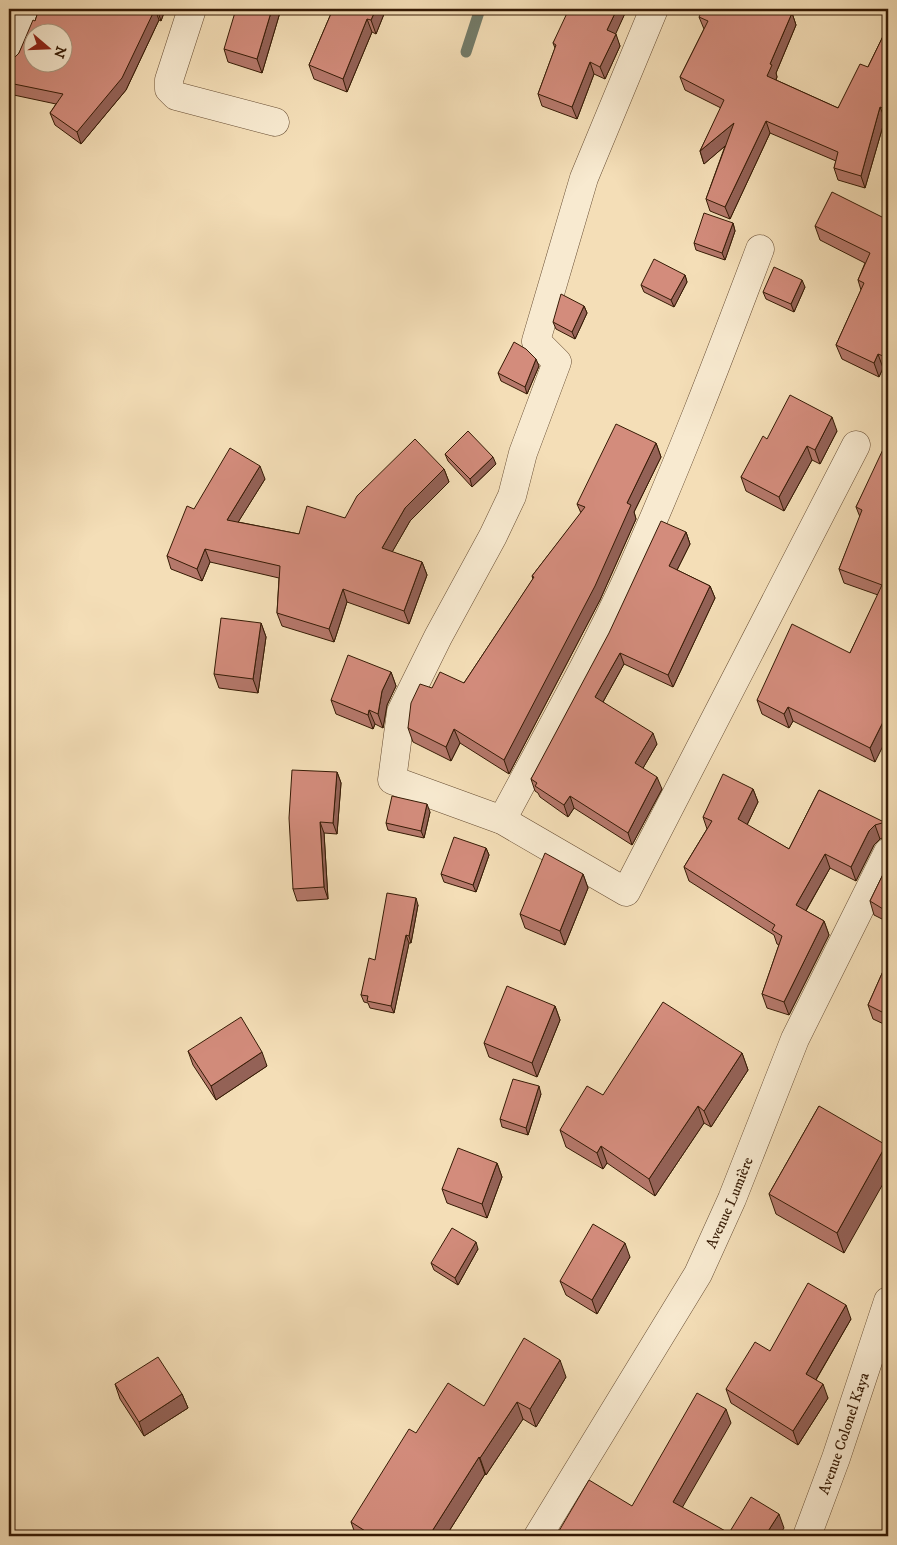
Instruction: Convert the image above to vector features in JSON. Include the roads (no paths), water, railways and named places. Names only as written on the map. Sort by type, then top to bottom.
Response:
[{"type":"street","points":[[9,58],[31,9]]},
{"type":"street","points":[[192,9],[169,80],[169,89],[176,96],[275,122]]},
{"type":"street","points":[[654,9],[584,178],[561,253],[536,341],[557,362],[523,453],[512,496],[493,536],[400,712],[392,780],[502,820],[626,892],[856,445]]},
{"type":"street","points":[[502,820],[589,656],[628,576],[698,414],[760,249]]},
{"type":"street","name":"Avenue Lumière","points":[[538,1536],[698,1274],[732,1199],[795,1040],[888,852]]},
{"type":"street","name":"Avenue Colonel Kaya","points":[[807,1536],[836,1458],[888,1301]]},
{"type":"waterway","points":[[466,52],[480,9]]}]
